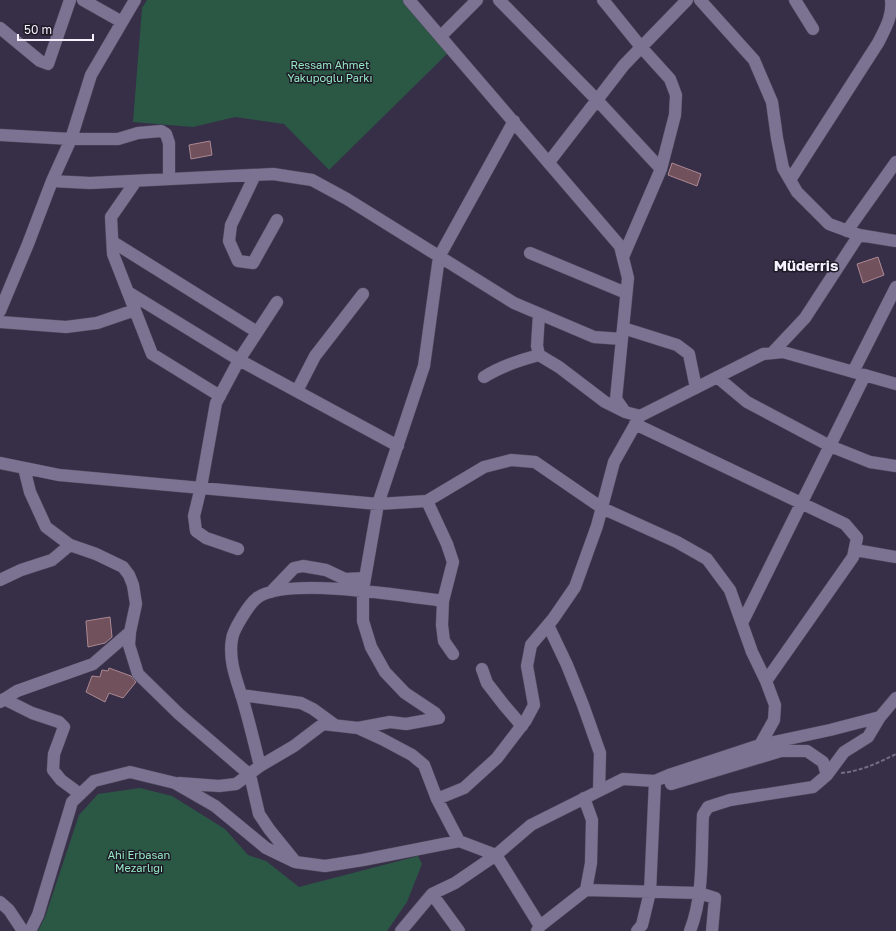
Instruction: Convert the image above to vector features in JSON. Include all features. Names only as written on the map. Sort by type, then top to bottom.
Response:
[{"type":"street","points":[[0,28],[40,61],[48,64],[70,0]]},
{"type":"street","points":[[83,0],[122,22]]},
{"type":"street","points":[[0,311],[6,282],[71,139],[91,75],[134,0]]},
{"type":"street","points":[[409,0],[620,246],[628,278],[616,399],[625,412]]},
{"type":"street","points":[[441,36],[477,0]]},
{"type":"street","points":[[499,0],[597,100],[660,168]]},
{"type":"street","points":[[603,0],[641,47],[670,79],[676,95],[675,115],[660,168],[623,257]]},
{"type":"street","points":[[549,162],[624,65],[687,0]]},
{"type":"street","points":[[700,0],[754,60],[772,102],[783,168],[797,192],[829,224],[859,235],[896,241]]},
{"type":"street","points":[[795,0],[813,29]]},
{"type":"street","points":[[790,180],[881,37],[888,24],[892,0]]},
{"type":"street","points":[[30,931],[38,915],[72,802],[94,780],[130,772],[174,782],[219,786],[236,784],[260,766],[294,746],[322,724],[358,728],[390,722],[406,724],[439,718],[405,693],[385,672],[371,647],[362,621],[363,590],[378,504],[424,366],[439,257],[514,121]]},
{"type":"street","points":[[0,135],[71,139],[118,139],[138,133],[161,131],[166,134],[169,143],[170,179]]},
{"type":"street","points":[[848,231],[896,162]]},
{"type":"street","points":[[52,181],[90,183],[273,174],[312,180],[347,199],[514,303],[594,337],[622,334],[677,345],[689,354],[696,388]]},
{"type":"street","points":[[255,175],[231,225],[229,242],[238,261],[253,263],[278,220]]},
{"type":"street","points":[[136,181],[111,217],[113,254],[152,354],[220,396]]},
{"type":"street","points":[[772,353],[806,318],[859,235]]},
{"type":"street","points":[[113,242],[258,332]]},
{"type":"street","points":[[530,253],[626,293]]},
{"type":"street","points":[[853,372],[896,287]]},
{"type":"street","points":[[128,292],[239,360],[398,446]]},
{"type":"street","points":[[296,391],[314,356],[363,294]]},
{"type":"street","points":[[238,549],[206,538],[196,531],[194,516],[201,487],[216,403],[239,360],[277,302]]},
{"type":"street","points":[[0,322],[66,327],[97,323],[135,310]]},
{"type":"street","points":[[540,314],[537,346],[539,355],[559,367],[605,402],[801,504],[845,524],[857,538],[853,557],[766,681]]},
{"type":"street","points":[[437,799],[464,788],[497,758],[522,726],[534,705],[527,666],[531,645],[548,625],[575,587],[597,526],[614,462],[637,420],[763,354],[783,352],[896,384]]},
{"type":"street","points":[[484,378],[493,371],[518,361],[539,355]]},
{"type":"street","points":[[742,624],[865,375]]},
{"type":"street","points":[[717,377],[747,402],[830,446],[870,462],[896,466]]},
{"type":"street","points":[[0,463],[59,475],[378,504],[427,501],[484,466],[511,460],[535,462],[602,508],[677,542],[707,559],[730,590],[752,652],[766,681],[775,705],[774,720],[760,746]]},
{"type":"street","points":[[24,468],[30,492],[46,527],[70,545],[96,554],[122,567],[129,575],[133,585],[136,604],[130,632],[129,645],[138,674],[179,714],[250,775],[259,814],[268,829],[295,862]]},
{"type":"street","points":[[427,501],[453,562],[444,601],[442,625],[444,641],[453,654]]},
{"type":"street","points":[[0,580],[21,570],[52,560],[70,545]]},
{"type":"street","points":[[855,550],[896,557]]},
{"type":"street","points":[[271,592],[294,568],[303,566],[326,570],[344,579],[365,578]]},
{"type":"street","points":[[260,766],[232,664],[232,638],[241,618],[257,598],[271,592],[298,588],[363,590],[444,601]]},
{"type":"street","points":[[548,625],[584,704],[600,753],[599,791]]},
{"type":"street","points":[[2,700],[17,691],[93,664],[130,632]]},
{"type":"street","points":[[482,669],[487,683],[522,726]]},
{"type":"street","points":[[241,695],[301,704],[313,709],[335,725]]},
{"type":"street","points":[[690,931],[699,893],[703,815],[708,807],[730,800],[813,787],[827,775],[844,752],[868,737],[880,717],[896,698]]},
{"type":"street","points":[[2,700],[32,713],[59,722],[64,727],[54,754],[53,770],[61,780],[80,794]]},
{"type":"street","points":[[401,931],[432,894],[455,883],[496,855],[531,825],[623,779],[655,781],[669,775],[760,746],[880,717]]},
{"type":"street","points":[[358,728],[412,755],[424,765],[437,799],[458,841]]},
{"type":"street","points":[[669,775],[671,784],[781,751],[807,751],[823,762],[827,775]]},
{"type":"street","points":[[637,931],[642,925],[650,892],[655,781]]},
{"type":"street","points":[[174,782],[214,806],[266,848],[295,862],[325,866],[458,841],[496,855],[539,928],[586,890],[591,863],[592,820],[584,798]]},
{"type":"street","points":[[586,890],[699,893],[715,898],[712,931]]},
{"type":"street","points":[[432,894],[459,931]]},
{"type":"street","points":[[0,902],[10,910],[23,931]]},
{"type":"path","points":[[827,775],[850,772],[876,764],[896,754]]},
{"type":"green space","name":"Ressam Ahmet Yakupoğlu Parkı","points":[[147,0],[403,0],[451,50],[329,170],[284,124],[235,117],[193,127],[133,122],[142,8]]},
{"type":"green space","name":"Ahi Erbasan Mezarlığı","points":[[140,788],[172,796],[225,829],[248,855],[266,861],[299,887],[418,856],[422,864],[407,902],[387,931],[38,931],[45,917],[79,815],[98,794]]},
{"type":"building","points":[[210,141],[212,155],[191,159],[189,145]]},
{"type":"building","points":[[672,163],[701,174],[697,186],[668,175]]},
{"type":"building","points":[[878,257],[884,275],[863,283],[857,264]]},
{"type":"building","points":[[110,617],[112,637],[105,643],[88,647],[86,621]]},
{"type":"building","points":[[109,668],[131,676],[136,682],[123,698],[109,693],[105,702],[86,692],[92,676],[100,677],[102,670],[108,671]]},
{"type":"district","name":"Müderris","points":[[806,265]]}]
